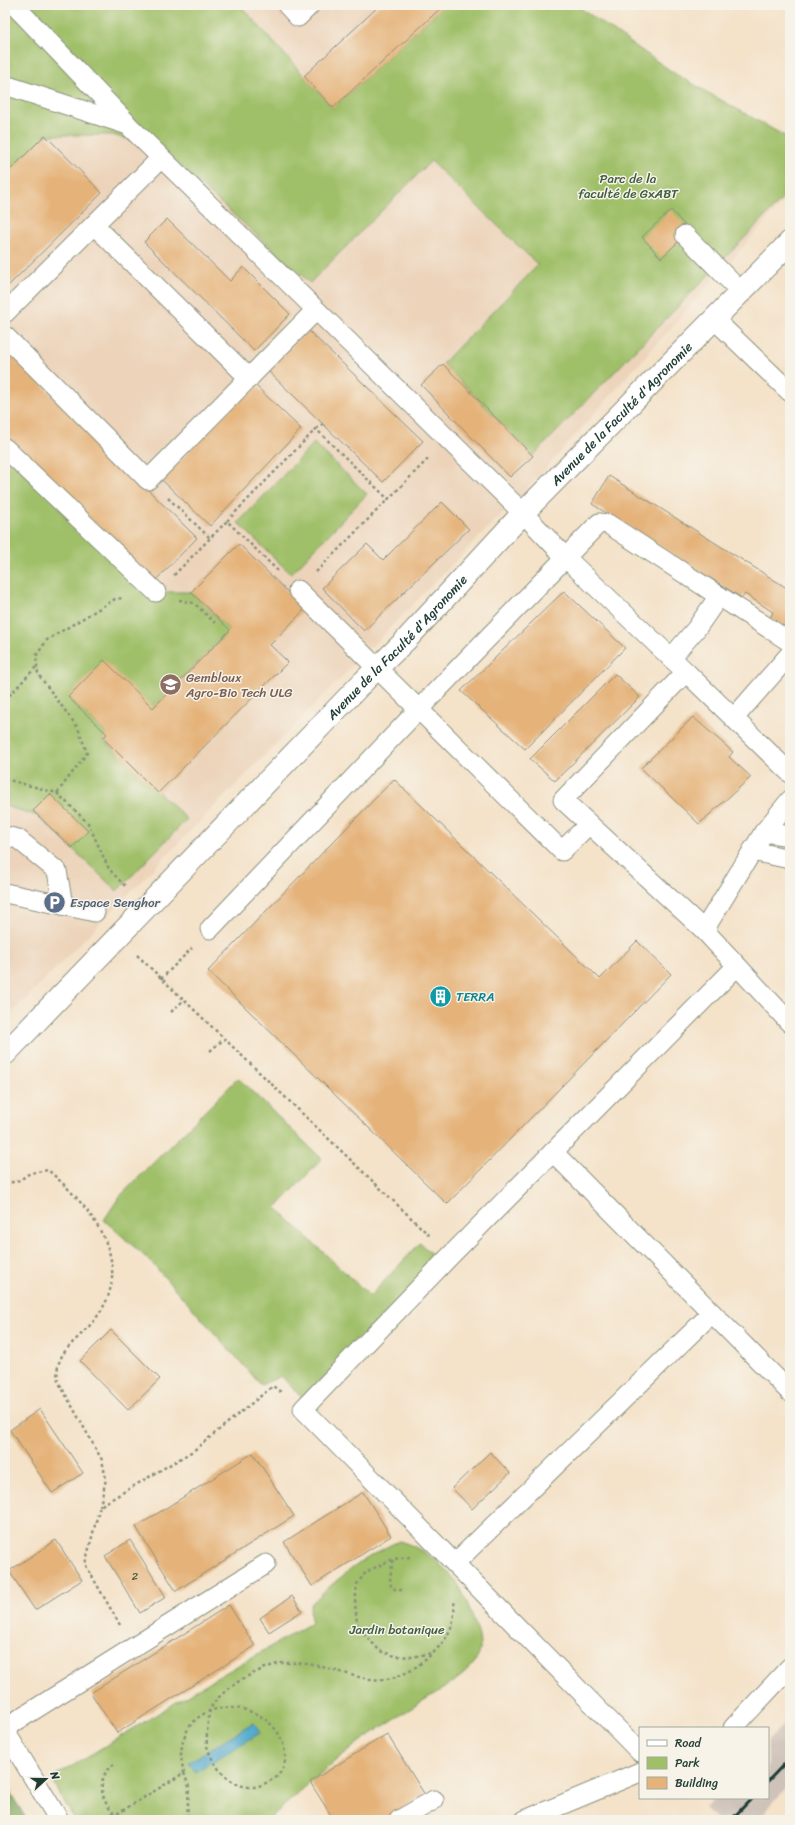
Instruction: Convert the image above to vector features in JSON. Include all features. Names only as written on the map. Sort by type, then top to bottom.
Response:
[{"type":"street","name":"Avenue de la Faculté d'Agronomie","points":[[5,1054],[377,668],[405,641],[523,513],[790,242]]},
{"type":"lane","points":[[14,5],[161,158],[523,513],[566,558],[790,773]]},
{"type":"lane","points":[[287,5],[298,17],[310,5]]},
{"type":"lane","points":[[5,85],[128,125]]},
{"type":"lane","points":[[5,313],[161,158]]},
{"type":"lane","points":[[94,224],[249,378]]},
{"type":"lane","points":[[685,235],[741,292]]},
{"type":"lane","points":[[5,336],[148,480],[316,310]]},
{"type":"lane","points":[[714,319],[790,392]]},
{"type":"lane","points":[[5,448],[156,592]]},
{"type":"lane","points":[[210,929],[419,709],[599,523],[608,524],[790,642]]},
{"type":"lane","points":[[298,590],[562,851],[589,824]]},
{"type":"lane","points":[[671,658],[696,629],[719,596]]},
{"type":"lane","points":[[734,718],[790,654]]},
{"type":"lane","points":[[686,672],[563,800],[704,930],[790,1023]]},
{"type":"lane","points":[[704,930],[764,832],[790,800]]},
{"type":"lane","points":[[764,832],[790,836]]},
{"type":"lane","points":[[5,836],[18,839],[56,871],[63,905]]},
{"type":"lane","points":[[752,851],[790,859]]},
{"type":"lane","points":[[5,893],[95,912]]},
{"type":"lane","points":[[639,1751],[303,1409],[451,1255],[737,966]]},
{"type":"lane","points":[[553,1152],[790,1392]]},
{"type":"lane","points":[[454,1563],[712,1313]]},
{"type":"lane","points":[[59,1820],[5,1729],[266,1564]]},
{"type":"lane","points":[[734,1727],[790,1667]]},
{"type":"lane","points":[[525,1820],[639,1772]]},
{"type":"lane","points":[[399,1820],[434,1800]]},
{"type":"path","points":[[57,793],[87,753],[78,728],[38,674],[36,656],[47,640],[115,599],[156,592],[316,429],[323,424]]},
{"type":"path","points":[[316,429],[388,499]]},
{"type":"path","points":[[226,522],[298,590],[448,439]]},
{"type":"path","points":[[148,480],[210,538]]},
{"type":"path","points":[[156,592],[170,599],[194,603],[215,623]]},
{"type":"path","points":[[5,700],[37,667]]},
{"type":"path","points":[[5,779],[57,793],[88,823],[109,869],[130,892]]},
{"type":"path","points":[[162,979],[210,929]]},
{"type":"path","points":[[119,937],[451,1255]]},
{"type":"path","points":[[171,1012],[184,1000]]},
{"type":"path","points":[[210,1050],[224,1039]]},
{"type":"path","points":[[5,1184],[20,1180],[30,1173],[48,1170],[71,1191],[91,1216],[106,1240],[112,1264],[113,1279],[110,1293],[92,1323],[62,1355],[56,1370],[58,1381],[102,1460],[106,1478],[85,1564],[133,1647]]},
{"type":"path","points":[[100,1506],[193,1451],[273,1386],[303,1409]]},
{"type":"path","points":[[413,1557],[405,1556],[393,1559],[366,1572],[358,1584],[354,1602],[357,1623],[365,1635],[380,1651],[395,1656],[411,1657],[433,1653]]},
{"type":"path","points":[[393,1559],[390,1577],[391,1587],[397,1590],[403,1590]]},
{"type":"path","points":[[185,1820],[187,1818],[189,1787],[184,1773],[181,1756],[184,1735],[196,1720],[210,1710],[223,1693],[243,1678],[263,1669],[284,1663],[331,1669],[356,1678],[382,1681],[407,1673],[425,1661],[442,1644],[454,1622],[452,1595]]},
{"type":"path","points":[[228,1706],[243,1708],[256,1713],[275,1729],[284,1744],[285,1761],[278,1776],[255,1787],[241,1786],[231,1782],[216,1766],[207,1745],[210,1710],[228,1706]]},
{"type":"path","points":[[114,1764],[104,1774],[101,1789],[110,1810],[115,1816],[123,1820]]},
{"type":"path","points":[[107,1820],[184,1773]]},
{"type":"shaded area","name":"Gembloux Agro-Bio Tech ULG","points":[[5,5],[576,5],[677,75],[790,139],[790,194],[538,477],[5,1020]]},
{"type":"shaded area","points":[[790,1717],[790,1783],[758,1820],[718,1820],[705,1808],[714,1799],[769,1799],[769,1740]]},
{"type":"green space","name":"Parc de la faculté de GxABT","points":[[5,5],[240,5],[333,108],[444,5],[576,5],[677,75],[790,139],[790,191],[533,456],[443,363],[538,265],[431,161],[310,283],[159,148],[112,135],[45,135],[5,175]]},
{"type":"green space","points":[[5,441],[156,592],[191,592],[230,630],[153,708],[68,697],[107,734],[103,739],[187,819],[117,891],[38,816],[5,806]]},
{"type":"green space","points":[[314,443],[367,494],[291,574],[238,523]]},
{"type":"green space","points":[[238,1078],[322,1159],[276,1208],[370,1296],[420,1243],[438,1260],[303,1399],[281,1376],[261,1385],[150,1261],[104,1220],[120,1196]]},
{"type":"green space","name":"Jardin botanique","points":[[399,1541],[408,1544],[428,1555],[446,1570],[460,1587],[473,1617],[480,1641],[479,1654],[472,1666],[466,1672],[358,1744],[317,1776],[268,1820],[75,1820],[51,1779],[206,1684],[311,1623],[310,1605],[320,1595],[363,1561]]},
{"type":"green space","points":[[5,1784],[27,1820],[5,1820]]},
{"type":"water","points":[[254,1722],[260,1733],[195,1772],[189,1762]]},
{"type":"building","points":[[380,5],[444,5],[333,108],[304,76]]},
{"type":"building","points":[[45,135],[102,193],[5,289],[5,175]]},
{"type":"building","points":[[671,210],[690,231],[661,258],[642,237]]},
{"type":"building","points":[[167,219],[230,281],[243,267],[290,314],[254,351],[144,242]]},
{"type":"building","points":[[308,330],[423,441],[383,482],[268,371]]},
{"type":"building","points":[[5,349],[197,538],[152,584],[5,439]]},
{"type":"building","points":[[443,364],[533,456],[510,477],[421,385]]},
{"type":"building","points":[[254,384],[301,429],[210,526],[162,480]]},
{"type":"building","points":[[609,476],[790,590],[790,630],[770,618],[773,612],[745,594],[742,598],[592,504]]},
{"type":"building","points":[[442,502],[469,529],[364,631],[322,588],[367,544],[383,560]]},
{"type":"building","points":[[239,544],[305,609],[270,645],[288,662],[158,793],[103,738],[107,734],[68,697],[104,660],[153,708],[230,630],[191,592]]},
{"type":"building","points":[[564,591],[625,648],[525,749],[461,691]]},
{"type":"building","points":[[615,674],[640,697],[555,781],[530,759]]},
{"type":"building","points":[[693,717],[733,752],[729,757],[751,777],[699,824],[641,768]]},
{"type":"building","name":"TERRA","points":[[394,779],[600,979],[637,941],[671,974],[447,1204],[208,971]]},
{"type":"building","points":[[50,794],[88,831],[72,848],[33,811]]},
{"type":"building","points":[[111,1330],[160,1379],[128,1410],[80,1361]]},
{"type":"building","points":[[40,1409],[83,1473],[52,1493],[10,1430]]},
{"type":"building","points":[[490,1452],[510,1473],[472,1509],[452,1488]]},
{"type":"building","points":[[253,1453],[294,1516],[176,1591],[136,1527]]},
{"type":"building","points":[[363,1492],[391,1536],[312,1586],[284,1542]]},
{"type":"building","points":[[56,1540],[82,1580],[35,1610],[9,1571]]},
{"type":"building","points":[[130,1540],[166,1597],[140,1613],[105,1556]]},
{"type":"building","points":[[292,1596],[302,1611],[269,1632],[260,1618]]},
{"type":"building","points":[[229,1605],[255,1646],[117,1733],[91,1693]]},
{"type":"building","points":[[387,1734],[425,1795],[384,1820],[334,1820],[310,1782]]},
{"type":"railway","points":[[769,1780],[790,1758]]},
{"type":"railway","points":[[731,1820],[751,1799]]},
{"type":"place","name":"Gembloux Agro-Bio Tech ULG","points":[[170,684]]},
{"type":"place","name":"Espace Senghor","points":[[55,902]]},
{"type":"place","name":"TERRA","points":[[441,996]]}]
